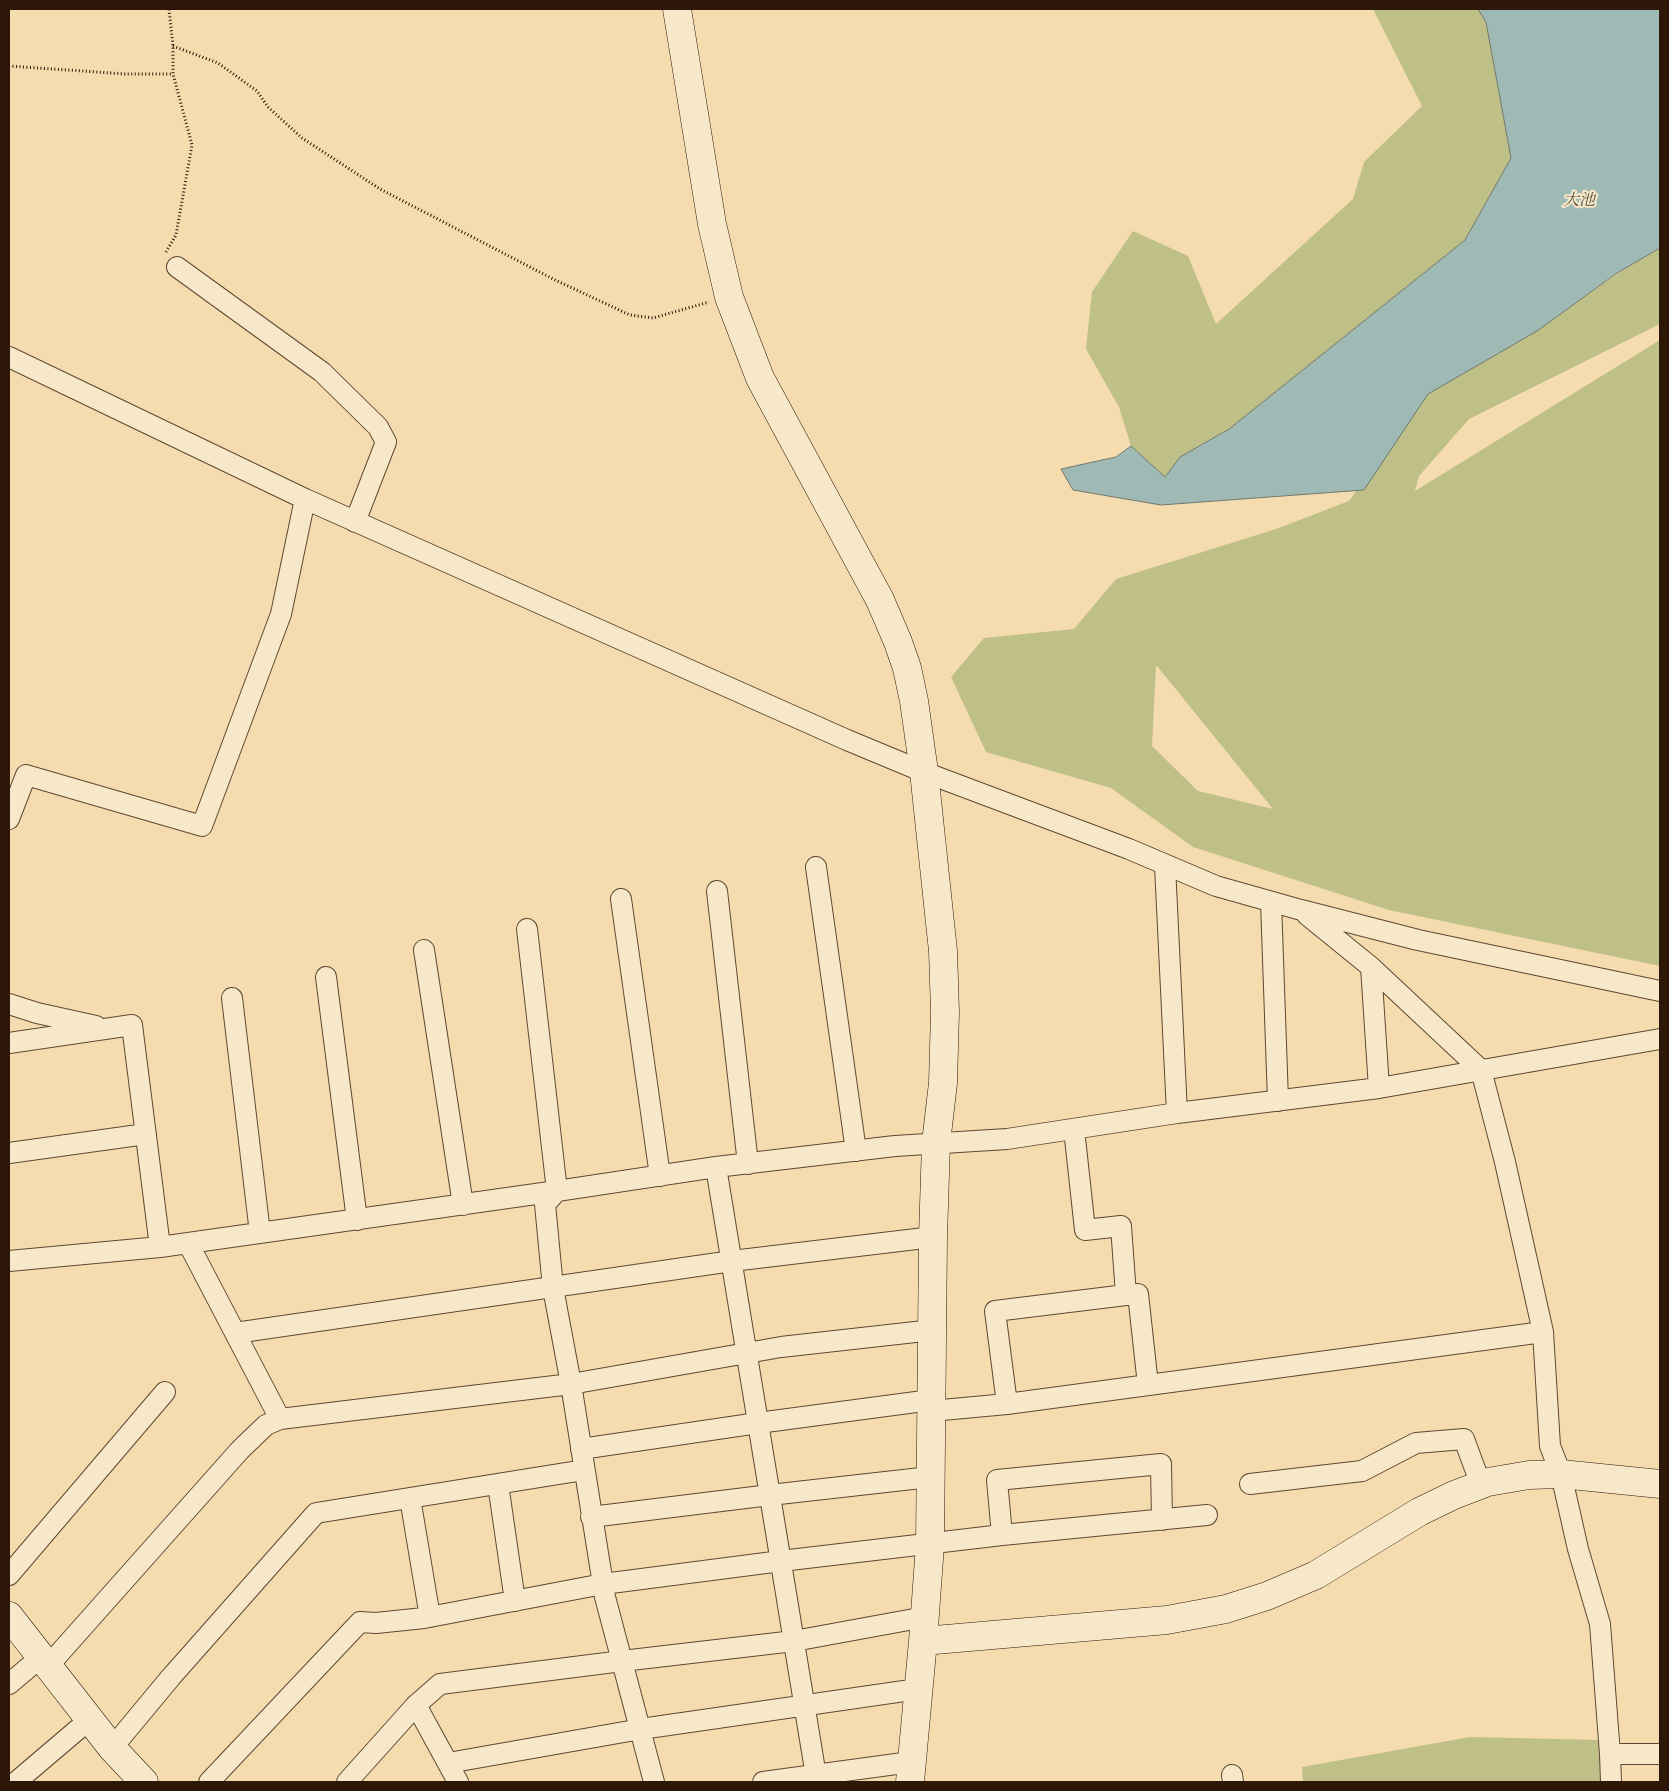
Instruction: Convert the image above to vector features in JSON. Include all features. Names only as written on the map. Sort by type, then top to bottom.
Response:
[{"type":"street","points":[[677,9],[712,224],[729,297],[760,378],[880,600],[907,668],[914,701],[924,772],[943,951],[945,1004],[943,1083],[936,1142],[933,1237],[930,1545],[911,1772],[763,1782]]},
{"type":"street","points":[[170,262],[322,372],[378,427],[386,442],[355,522]]},
{"type":"street","points":[[9,357],[355,522],[838,736],[924,772],[1129,849],[1216,886],[1418,940],[1660,991]]},
{"type":"street","points":[[9,818],[26,775],[202,826],[281,614],[305,499]]},
{"type":"street","points":[[1166,866],[1178,1113]]},
{"type":"street","points":[[816,867],[856,1151]]},
{"type":"street","points":[[717,891],[748,1164]]},
{"type":"street","points":[[621,899],[660,1176]]},
{"type":"street","points":[[1271,902],[1278,1101]]},
{"type":"street","points":[[1301,910],[1371,967],[1481,1070],[1505,1162],[1543,1332],[1550,1446],[1561,1474],[1578,1549],[1600,1624],[1611,1782]]},
{"type":"street","points":[[527,929],[558,1191]]},
{"type":"street","points":[[424,950],[463,1205]]},
{"type":"street","points":[[1371,967],[1379,1088]]},
{"type":"street","points":[[326,977],[357,1220]]},
{"type":"street","points":[[232,998],[260,1233]]},
{"type":"street","points":[[9,1004],[37,1013],[109,1028]]},
{"type":"street","points":[[9,1043],[132,1025],[160,1247]]},
{"type":"street","points":[[9,1261],[160,1247],[463,1205],[716,1167],[936,1142],[1007,1139],[1178,1113],[1379,1088],[1660,1039]]},
{"type":"street","points":[[1074,1129],[1085,1230],[1121,1226],[1126,1295]]},
{"type":"street","points":[[9,1153],[146,1134]]},
{"type":"street","points":[[716,1167],[817,1779]]},
{"type":"street","points":[[558,1191],[544,1204],[553,1288],[571,1384],[603,1584],[654,1782]]},
{"type":"street","points":[[235,1333],[732,1262],[933,1237]]},
{"type":"street","points":[[188,1243],[280,1419]]},
{"type":"street","points":[[1007,1404],[995,1311],[1138,1294],[1148,1385]]},
{"type":"street","points":[[9,1684],[44,1662],[240,1450],[266,1425],[280,1419],[571,1384],[781,1347],[933,1330]]},
{"type":"street","points":[[581,1449],[758,1423],[931,1406],[1007,1404],[1543,1332]]},
{"type":"street","points":[[9,1575],[165,1392]]},
{"type":"street","points":[[1250,1484],[1362,1471],[1416,1443],[1464,1438],[1481,1485]]},
{"type":"street","points":[[1002,1536],[997,1480],[1161,1464],[1162,1520]]},
{"type":"street","points":[[112,1748],[171,1677],[316,1513],[584,1470]]},
{"type":"street","points":[[347,1782],[416,1705],[440,1684],[794,1641],[924,1629],[1168,1620],[1226,1610],[1268,1596],[1316,1575],[1419,1512],[1454,1495],[1481,1485],[1529,1475],[1561,1474],[1660,1484]]},
{"type":"street","points":[[591,1517],[930,1477]]},
{"type":"street","points":[[498,1484],[515,1601]]},
{"type":"street","points":[[410,1498],[430,1617]]},
{"type":"street","points":[[209,1782],[360,1622],[376,1623],[430,1617],[603,1584],[781,1561],[1207,1515]]},
{"type":"street","points":[[9,1616],[112,1748],[144,1782]]},
{"type":"street","points":[[448,1763],[641,1730],[918,1689]]},
{"type":"street","points":[[416,1705],[458,1782]]},
{"type":"street","points":[[16,1782],[90,1719]]},
{"type":"street","points":[[1610,1754],[1660,1754]]},
{"type":"path","points":[[170,9],[173,74],[192,145],[170,262]]},
{"type":"path","points":[[173,46],[218,63],[256,91],[268,107],[302,138],[380,189],[553,280],[630,315],[654,318],[729,297]]},
{"type":"path","points":[[9,66],[126,74],[173,74]]},
{"type":"green space","points":[[1373,9],[1478,9],[1486,22],[1511,158],[1465,240],[1229,429],[1190,451],[1165,477],[1131,446],[1119,407],[1086,349],[1092,292],[1133,231],[1188,256],[1216,324],[1353,199],[1364,162],[1422,106]]},
{"type":"green space","points":[[1660,248],[1660,324],[1469,419],[1419,476],[1415,491],[1660,340],[1660,966],[1389,910],[1193,847],[1111,788],[986,752],[951,677],[984,638],[1074,629],[1116,579],[1276,529],[1349,501],[1428,394],[1547,323],[1627,267]],"holes":[[[1157,666],[1273,809],[1198,791],[1152,746]]]},
{"type":"green space","points":[[1470,1737],[1603,1740],[1603,1782],[1303,1782],[1302,1767]]},
{"type":"water","name":"大池","points":[[1478,9],[1660,9],[1660,248],[1617,273],[1537,331],[1428,394],[1364,490],[1161,505],[1073,490],[1061,469],[1116,457],[1131,446],[1165,477],[1180,457],[1229,429],[1465,240],[1511,158],[1486,22]]}]
